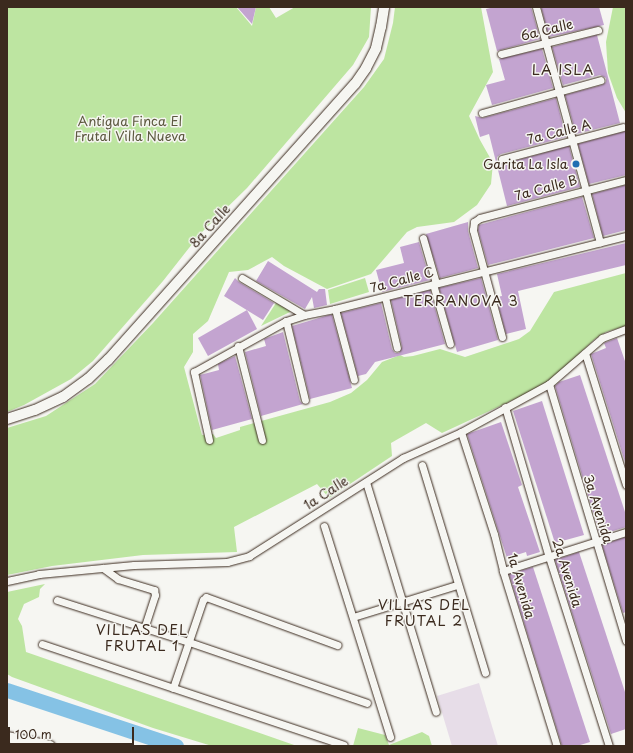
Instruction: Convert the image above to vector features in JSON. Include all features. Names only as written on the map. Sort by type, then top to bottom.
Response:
[{"type":"main road","name":"8a Calle","points":[[7,419],[35,410],[64,396],[88,379],[108,360],[355,84],[366,68],[376,48],[384,7]]},
{"type":"main road","points":[[7,737],[50,746]]},
{"type":"street","points":[[536,7],[600,242]]},
{"type":"street","name":"6a Calle","points":[[501,54],[598,30]]},
{"type":"street","points":[[482,113],[601,80]]},
{"type":"street","name":"7a Calle A","points":[[502,159],[623,127]]},
{"type":"street","name":"7a Calle B","points":[[484,271],[473,230],[474,222],[480,218],[626,180]]},
{"type":"street","name":"7a Calle C","points":[[209,440],[194,372],[238,346],[286,321],[304,314],[335,309],[385,297],[626,236]]},
{"type":"street","points":[[423,238],[450,344]]},
{"type":"street","points":[[484,271],[502,337]]},
{"type":"street","points":[[242,278],[304,314]]},
{"type":"street","points":[[385,297],[397,348]]},
{"type":"street","points":[[335,309],[354,380]]},
{"type":"street","points":[[286,321],[305,400]]},
{"type":"street","name":"1a Calle","points":[[7,581],[40,574],[134,565],[210,563],[244,559],[262,550],[403,458],[461,432],[548,384],[602,338],[626,329]]},
{"type":"street","points":[[238,346],[262,440]]},
{"type":"street","points":[[585,353],[626,485]]},
{"type":"street","name":"3a Avenida","points":[[548,384],[594,541],[626,641]]},
{"type":"street","name":"2a Avenida","points":[[505,407],[549,557],[608,746]]},
{"type":"street","name":"1a Avenida","points":[[461,432],[494,534],[503,571],[557,746]]},
{"type":"street","points":[[422,466],[485,673]]},
{"type":"street","points":[[366,482],[436,712]]},
{"type":"street","points":[[324,526],[390,737]]},
{"type":"street","points":[[503,571],[626,532]]},
{"type":"street","points":[[103,568],[118,578],[154,590],[155,595],[144,628]]},
{"type":"street","points":[[353,618],[457,585]]},
{"type":"street","points":[[173,688],[203,600],[206,597],[337,645]]},
{"type":"street","points":[[57,600],[188,642],[367,704]]},
{"type":"street","points":[[42,644],[344,746]]},
{"type":"shaded area","points":[[479,683],[498,746],[452,746],[437,696]]},
{"type":"green space","name":"Antigua Finca El Frutal Villa Nueva","points":[[7,7],[236,7],[252,26],[256,7],[269,7],[276,18],[295,7],[371,7],[369,37],[353,65],[247,188],[200,234],[163,281],[93,361],[71,379],[24,405],[7,412]]},
{"type":"green space","points":[[395,7],[481,7],[493,72],[469,116],[493,163],[491,184],[477,205],[454,222],[417,227],[407,232],[371,274],[327,289],[284,266],[272,257],[248,270],[229,272],[208,321],[193,334],[193,352],[184,367],[202,435],[213,434],[216,438],[240,430],[240,427],[330,402],[351,393],[367,380],[382,362],[400,355],[404,357],[413,356],[440,349],[465,357],[519,339],[530,331],[554,292],[626,273],[626,326],[606,332],[595,339],[552,379],[526,394],[442,433],[426,423],[391,443],[392,456],[329,498],[317,484],[234,527],[237,552],[143,555],[52,566],[7,575],[7,428],[46,416],[95,384],[153,323],[364,87],[384,59],[393,23]]},
{"type":"green space","points":[[613,7],[626,7],[626,113],[617,98],[608,73],[606,42]]},
{"type":"green space","points":[[365,278],[369,292],[330,304],[328,290]]},
{"type":"green space","points":[[276,303],[289,309],[290,312],[261,326]]},
{"type":"green space","points":[[45,584],[40,589],[39,597],[24,604],[18,619],[22,626],[26,652],[297,746],[212,746],[153,728],[7,674],[7,592]]},
{"type":"green space","points":[[358,728],[385,735],[389,745],[422,732],[429,736],[432,746],[353,746]]},
{"type":"building","points":[[237,7],[256,7],[252,24]]},
{"type":"building","points":[[495,7],[531,7],[540,39],[497,51],[486,9]]},
{"type":"building","points":[[541,7],[599,7],[604,25],[549,37]]},
{"type":"building","points":[[597,35],[620,123],[576,134],[565,95],[602,85],[606,82],[606,78],[600,75],[563,85],[552,47]]},
{"type":"building","points":[[542,49],[553,88],[492,105],[486,85],[505,80],[499,59]]},
{"type":"building","points":[[556,98],[566,137],[501,154],[497,157],[497,161],[503,164],[569,146],[580,187],[507,206],[489,134],[480,137],[475,116],[483,118]]},
{"type":"building","points":[[626,131],[626,175],[589,184],[578,144]]},
{"type":"building","points":[[626,185],[626,230],[603,236],[592,194]]},
{"type":"building","points":[[582,197],[594,238],[488,265],[478,230],[479,225]]},
{"type":"building","points":[[468,222],[468,231],[478,268],[440,278],[426,234]]},
{"type":"building","points":[[419,242],[430,280],[382,292],[376,270],[404,263],[400,247]]},
{"type":"building","points":[[626,243],[626,265],[518,291],[526,329],[506,334],[496,297],[502,296],[497,274]]},
{"type":"building","points":[[268,261],[317,292],[319,289],[325,289],[327,305],[314,308],[312,297],[305,309],[256,281]]},
{"type":"building","points":[[235,278],[239,282],[274,303],[263,320],[224,296]]},
{"type":"building","points":[[481,278],[498,340],[457,352],[439,288]]},
{"type":"building","points":[[430,290],[445,344],[375,362],[366,374],[358,376],[341,313],[381,303],[392,349],[395,353],[399,353],[402,347],[391,300]]},
{"type":"building","points":[[247,310],[257,329],[208,356],[198,338]]},
{"type":"building","points":[[332,315],[352,388],[310,399],[292,326]]},
{"type":"building","points":[[283,332],[300,401],[303,404],[261,416],[245,352],[266,346],[264,339]]},
{"type":"building","points":[[617,338],[626,364],[625,462],[591,354],[606,348],[604,343]]},
{"type":"building","points":[[235,356],[252,419],[212,430],[200,375],[219,370],[218,364]]},
{"type":"building","points":[[580,375],[626,515],[626,527],[600,535],[555,386],[559,382]]},
{"type":"building","points":[[542,401],[584,535],[555,543],[513,411]]},
{"type":"building","points":[[501,422],[522,485],[518,487],[540,552],[527,556],[526,552],[507,558],[467,434]]},
{"type":"building","points":[[625,537],[626,612],[623,613],[602,545]]},
{"type":"building","points":[[579,552],[626,695],[626,729],[611,734],[555,560]]},
{"type":"building","points":[[533,567],[590,742],[577,746],[562,746],[509,574]]},
{"type":"waterway","points":[[7,690],[176,746]]},
{"type":"place","name":"Garita La Isla","points":[[576,164]]},
{"type":"district","name":"LA ISLA","points":[[563,70]]},
{"type":"district","name":"TERRANOVA 3","points":[[461,301]]},
{"type":"district","name":"VILLAS DEL FRUTAL 2","points":[[424,614]]},
{"type":"district","name":"VILLAS DEL FRUTAL 1","points":[[142,638]]}]
